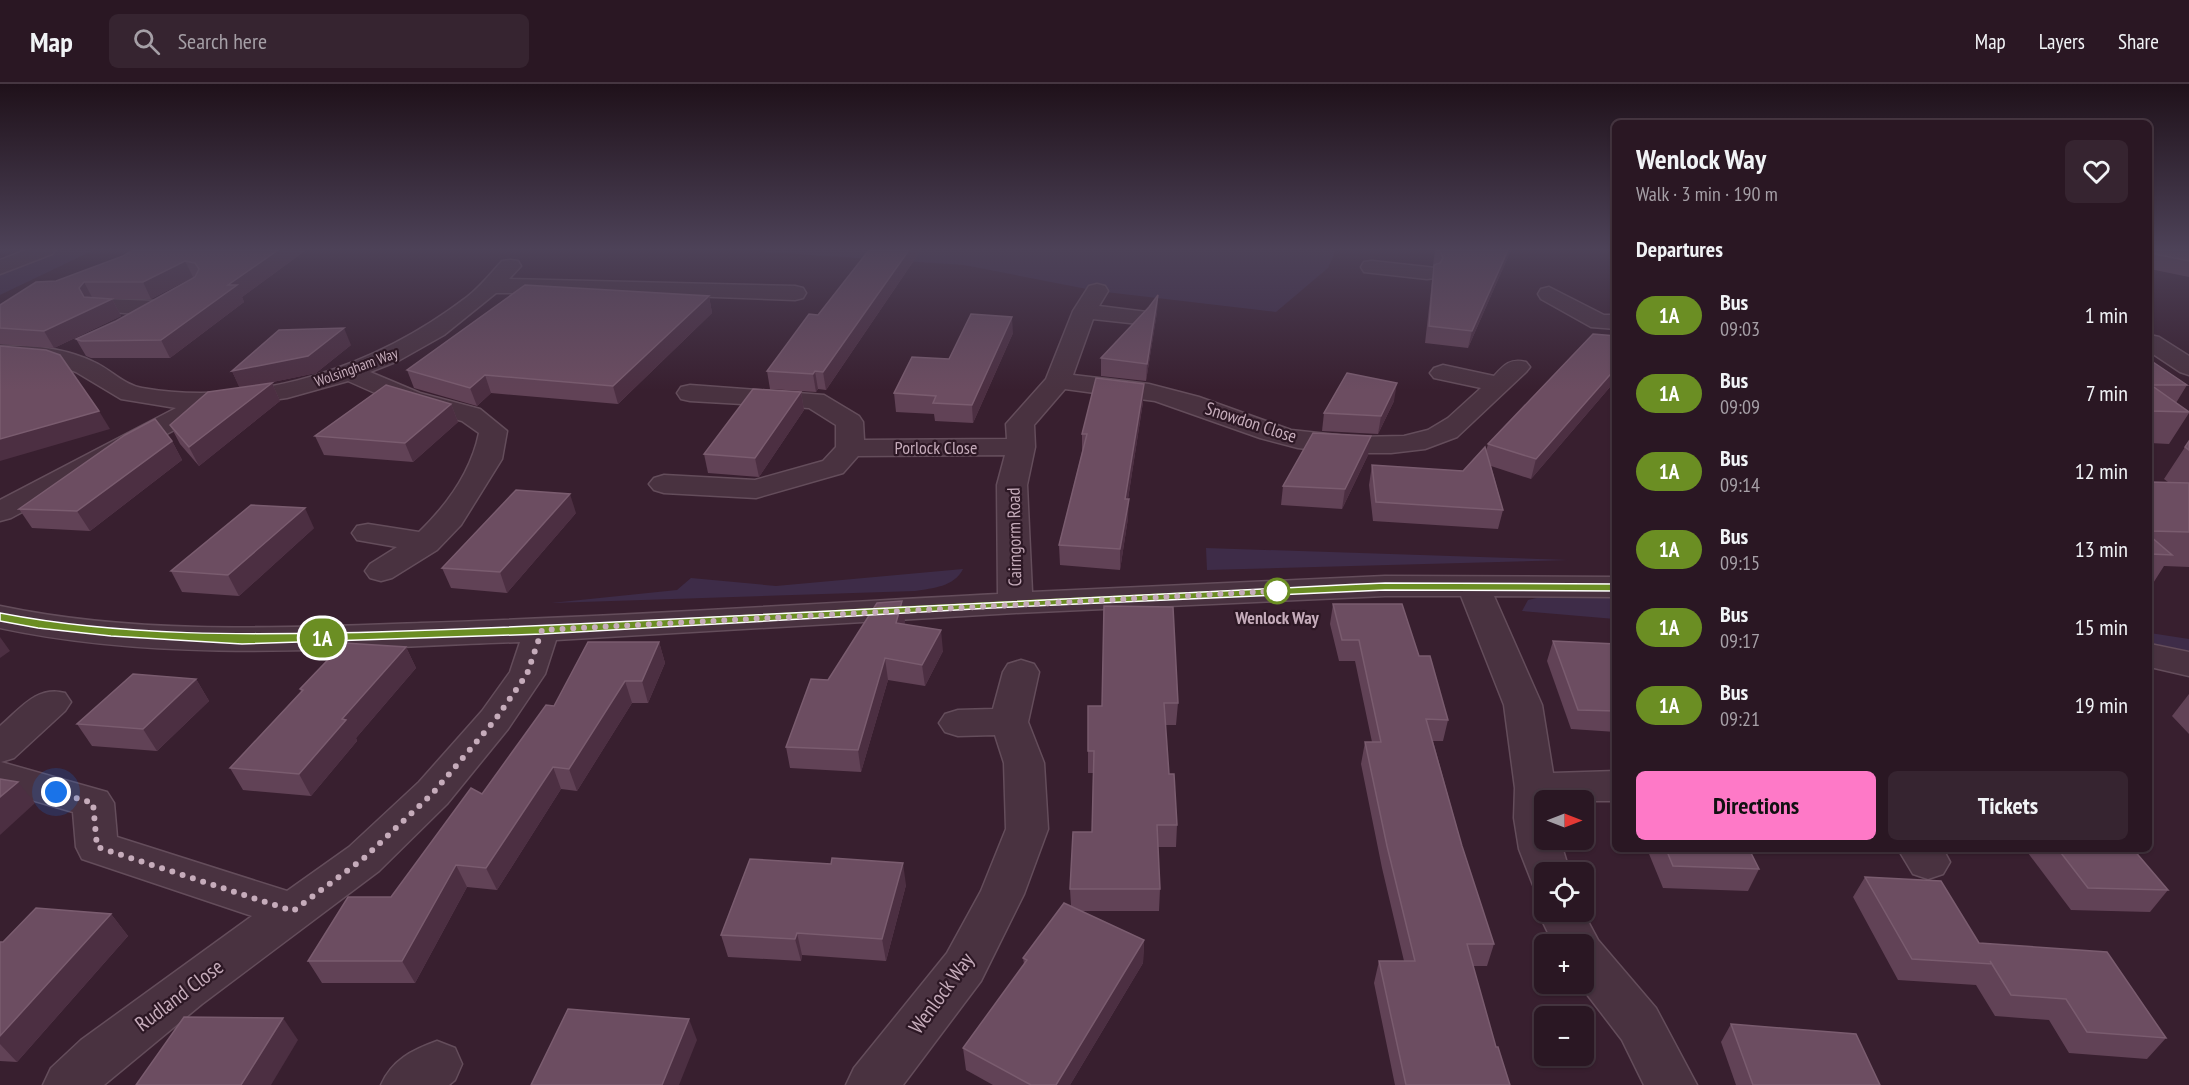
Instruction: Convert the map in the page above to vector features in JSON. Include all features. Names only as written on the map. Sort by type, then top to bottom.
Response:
[{"type":"street","name":"Wolsingham Way","points":[[0,353],[55,358],[84,367],[133,395],[163,400],[209,401],[257,396],[318,382],[383,360],[411,346],[469,308],[482,297]]},
{"type":"street","points":[[734,297],[789,302],[793,297]]},
{"type":"street","points":[[1554,297],[1599,322],[1612,322]]},
{"type":"street","name":"Cairngorm Road","points":[[1015,603],[1016,533],[1012,485],[1022,447],[1020,424],[1058,381],[1090,301],[1139,317]]},
{"type":"street","points":[[101,306],[165,303],[116,331]]},
{"type":"street","points":[[2152,343],[2189,367]]},
{"type":"street","name":"Wolsingham Way","points":[[55,358],[85,345]]},
{"type":"street","points":[[348,372],[411,399],[471,416],[494,431],[488,459],[450,519],[426,543],[381,571]]},
{"type":"street","name":"Snowdon Close","points":[[1058,381],[1105,385],[1160,394],[1205,406],[1272,433],[1320,444],[1367,446],[1405,444],[1438,436],[1459,421],[1507,376],[1443,373]]},
{"type":"street","points":[[664,484],[756,489],[833,466],[850,447],[849,422],[815,401],[690,393]]},
{"type":"street","name":"Wolsingham Way","points":[[13,499],[209,401]]},
{"type":"street","name":"Porlock Close","points":[[850,447],[1022,447]]},
{"type":"street","points":[[368,533],[426,543]]},
{"type":"street","points":[[0,617],[38,625],[197,639],[327,638],[542,630],[1015,603],[1385,586],[1612,587]]},
{"type":"street","points":[[1473,586],[1523,705],[1534,788],[1535,818],[1544,862]]},
{"type":"street","name":"Rudland Close","points":[[69,1085],[99,1056],[185,989],[363,859],[433,793],[495,720],[527,674],[542,630]]},
{"type":"street","points":[[2152,656],[2189,664]]},
{"type":"street","points":[[958,723],[1009,722],[1021,672]]},
{"type":"street","points":[[0,747],[52,702]]},
{"type":"street","name":"Wenlock Way","points":[[872,1085],[964,967],[1002,894],[1027,829],[1024,763],[1009,722]]},
{"type":"street","points":[[0,776],[93,803],[97,847],[293,911]]},
{"type":"street","points":[[1534,788],[1612,786]]},
{"type":"street","points":[[1594,968],[1639,1024],[1671,1085]]},
{"type":"shaded area","points":[[1146,297],[1294,297],[1276,312]]},
{"type":"shaded area","points":[[1206,548],[1568,560],[1207,570]]},
{"type":"shaded area","points":[[963,569],[949,583],[915,591],[551,603],[677,590],[691,578],[776,586]]},
{"type":"shaded area","points":[[1545,596],[1612,596],[1612,619],[1522,611],[1528,600]]},
{"type":"shaded area","points":[[2152,633],[2189,639],[2189,651],[2152,643]]},
{"type":"building","points":[[13,297],[112,299],[44,331],[0,328],[0,305]]},
{"type":"building","points":[[160,297],[221,297],[161,340],[81,341],[76,339],[116,321]]},
{"type":"building","points":[[509,297],[708,297],[613,386],[485,375],[470,388],[407,370]]},
{"type":"building","points":[[832,297],[876,297],[823,372],[815,371],[813,374],[767,371],[809,314],[818,315]]},
{"type":"building","points":[[1158,297],[1147,364],[1101,358]]},
{"type":"building","points":[[1431,297],[1487,297],[1472,331],[1429,326]]},
{"type":"building","points":[[971,314],[1012,317],[972,405],[933,403],[936,396],[894,393],[912,357],[949,359]]},
{"type":"building","points":[[344,328],[308,356],[232,371],[279,330]]},
{"type":"building","points":[[1593,334],[1612,336],[1612,373],[1536,459],[1488,444]]},
{"type":"building","points":[[0,346],[46,350],[60,355],[99,411],[0,439]]},
{"type":"building","points":[[2152,361],[2187,385],[2152,385]]},
{"type":"building","points":[[1347,373],[1397,383],[1381,416],[1324,413]]},
{"type":"building","points":[[1096,378],[1144,384],[1125,499],[1129,499],[1120,549],[1059,545],[1087,434],[1082,434]]},
{"type":"building","points":[[272,383],[189,447],[170,425],[208,392]]},
{"type":"building","points":[[386,385],[451,404],[405,443],[315,436]]},
{"type":"building","points":[[2152,386],[2189,412],[2152,411]]},
{"type":"building","points":[[753,389],[801,392],[755,458],[704,454]]},
{"type":"building","points":[[155,419],[172,441],[77,511],[19,509],[125,435]]},
{"type":"building","points":[[1313,433],[1371,436],[1345,489],[1283,486]]},
{"type":"building","points":[[1485,447],[1503,510],[1376,502],[1372,465],[1463,471]]},
{"type":"building","points":[[2152,482],[2189,483],[2189,532],[2152,531]]},
{"type":"building","points":[[516,490],[570,494],[500,572],[442,568]]},
{"type":"building","points":[[251,505],[305,508],[228,575],[171,571]]},
{"type":"building","points":[[2152,538],[2172,555],[2152,554]]},
{"type":"building","points":[[902,601],[896,623],[941,630],[922,665],[885,658],[858,750],[786,747],[811,679],[828,680],[877,603]]},
{"type":"building","points":[[1333,604],[1402,604],[1419,656],[1430,656],[1448,720],[1426,719],[1462,846],[1494,944],[1467,944],[1496,1047],[1498,1047],[1510,1085],[1406,1085],[1379,961],[1415,961],[1365,742],[1381,742],[1359,640],[1342,640]]},
{"type":"building","points":[[1104,606],[1173,607],[1178,703],[1164,703],[1169,774],[1174,774],[1177,825],[1157,825],[1160,889],[1070,889],[1073,832],[1092,832],[1094,751],[1088,751],[1088,706],[1102,706]]},
{"type":"building","points":[[1553,641],[1612,644],[1612,711],[1578,710]]},
{"type":"building","points":[[588,642],[659,642],[642,681],[625,681],[569,769],[553,767],[486,868],[456,865],[402,961],[308,961],[348,897],[391,897],[471,788],[482,794],[546,705],[554,706]]},
{"type":"building","points":[[344,643],[406,647],[342,719],[346,720],[299,774],[230,768],[303,690],[300,689]]},
{"type":"building","points":[[133,674],[196,679],[143,729],[77,724]]},
{"type":"building","points":[[0,779],[18,782],[0,797]]},
{"type":"building","points":[[1667,852],[1750,852],[1759,869],[1673,866]]},
{"type":"building","points":[[2060,852],[2136,852],[2168,890],[2088,888]]},
{"type":"building","points":[[832,858],[903,863],[882,939],[797,933],[795,939],[721,935],[750,859],[831,864]]},
{"type":"building","points":[[1865,877],[1941,881],[1979,943],[2107,952],[2166,1038],[2087,1032],[2066,999],[2011,995],[1992,964],[1912,959]]},
{"type":"building","points":[[1064,903],[1144,940],[1056,1085],[1031,1085],[963,1048],[1027,960],[1023,958]]},
{"type":"building","points":[[36,908],[111,914],[0,1036],[0,942],[3,942]]},
{"type":"building","points":[[568,1009],[689,1019],[662,1085],[531,1085]]},
{"type":"building","points":[[184,1017],[283,1018],[241,1085],[136,1085]]},
{"type":"building","points":[[1731,1024],[1856,1034],[1880,1085],[1753,1085]]},
{"type":"bus line","name":"1A","points":[[0,617],[38,625],[111,632],[175,638],[242,640],[542,630],[991,604],[1385,586],[1612,587]]},
{"type":"place","name":"Wenlock Way","points":[[1277,591]]},
{"type":"route","points":[[56,792],[93,803],[97,847],[293,911],[363,859],[433,793],[495,720],[527,674],[542,630],[991,604],[1277,591]]}]
